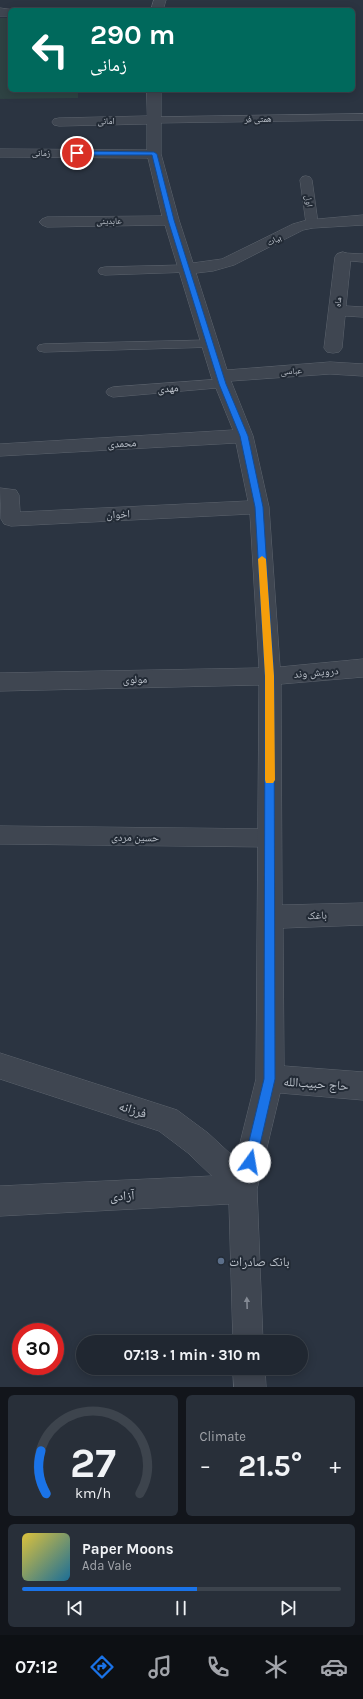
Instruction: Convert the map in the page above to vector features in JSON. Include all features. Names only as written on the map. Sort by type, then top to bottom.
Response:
[{"type":"street","points":[[154,92],[154,154],[171,220],[221,380],[244,436],[259,507],[270,676],[270,1079],[243,1189],[248,1335]]},
{"type":"street","name":"امانی","points":[[59,122],[154,120]]},
{"type":"street","name":"عابدینی","points":[[47,222],[171,220]]},
{"type":"street","name":"بیات","points":[[186,269],[213,266],[228,262],[298,227],[312,223],[363,220]]},
{"type":"street","name":"ماه","points":[[333,348],[343,257]]},
{"type":"street","points":[[337,310],[363,312]]},
{"type":"street","name":"عباسی","points":[[221,380],[330,368],[363,370]]},
{"type":"street","name":"محمدی","points":[[0,450],[244,436]]},
{"type":"street","name":"اخوان","points":[[0,495],[9,495],[12,519],[259,507]]},
{"type":"street","name":"درویش‌ وند","points":[[270,676],[363,668]]},
{"type":"street","name":"مولوی","points":[[0,682],[270,676]]},
{"type":"street","name":"باغک","points":[[270,917],[363,914]]},
{"type":"street","name":"فرزانه","points":[[0,1066],[167,1120],[188,1134],[210,1152],[243,1189]]},
{"type":"street","name":"حاج حبیب‌الله","points":[[270,1079],[363,1086]]},
{"type":"street","name":"آزادی","points":[[0,1201],[243,1189]]},
{"type":"street","points":[[249,1375],[250,1387]]},
{"type":"lane","name":"همتی فر","points":[[154,120],[363,117]]},
{"type":"lane","name":"زمانی","points":[[0,153],[154,154]]},
{"type":"lane","name":"اول","points":[[306,180],[312,223]]},
{"type":"lane","points":[[343,257],[363,258]]},
{"type":"lane","points":[[105,271],[186,269]]},
{"type":"lane","points":[[44,348],[210,344]]},
{"type":"lane","name":"مهدی","points":[[113,392],[221,380]]},
{"type":"lane","name":"حسین مردی","points":[[0,835],[270,838]]},
{"type":"green space","points":[[0,18],[8,18],[8,92],[78,92],[78,98],[0,99]]},
{"type":"slow traffic","points":[[262,559],[270,676],[270,780]]},
{"type":"place","name":"بانک صادرات","points":[[221,1261]]},
{"type":"route","points":[[77,153],[154,154],[171,220],[222,384],[244,436],[259,507],[270,676],[270,1079],[250,1162]]}]
